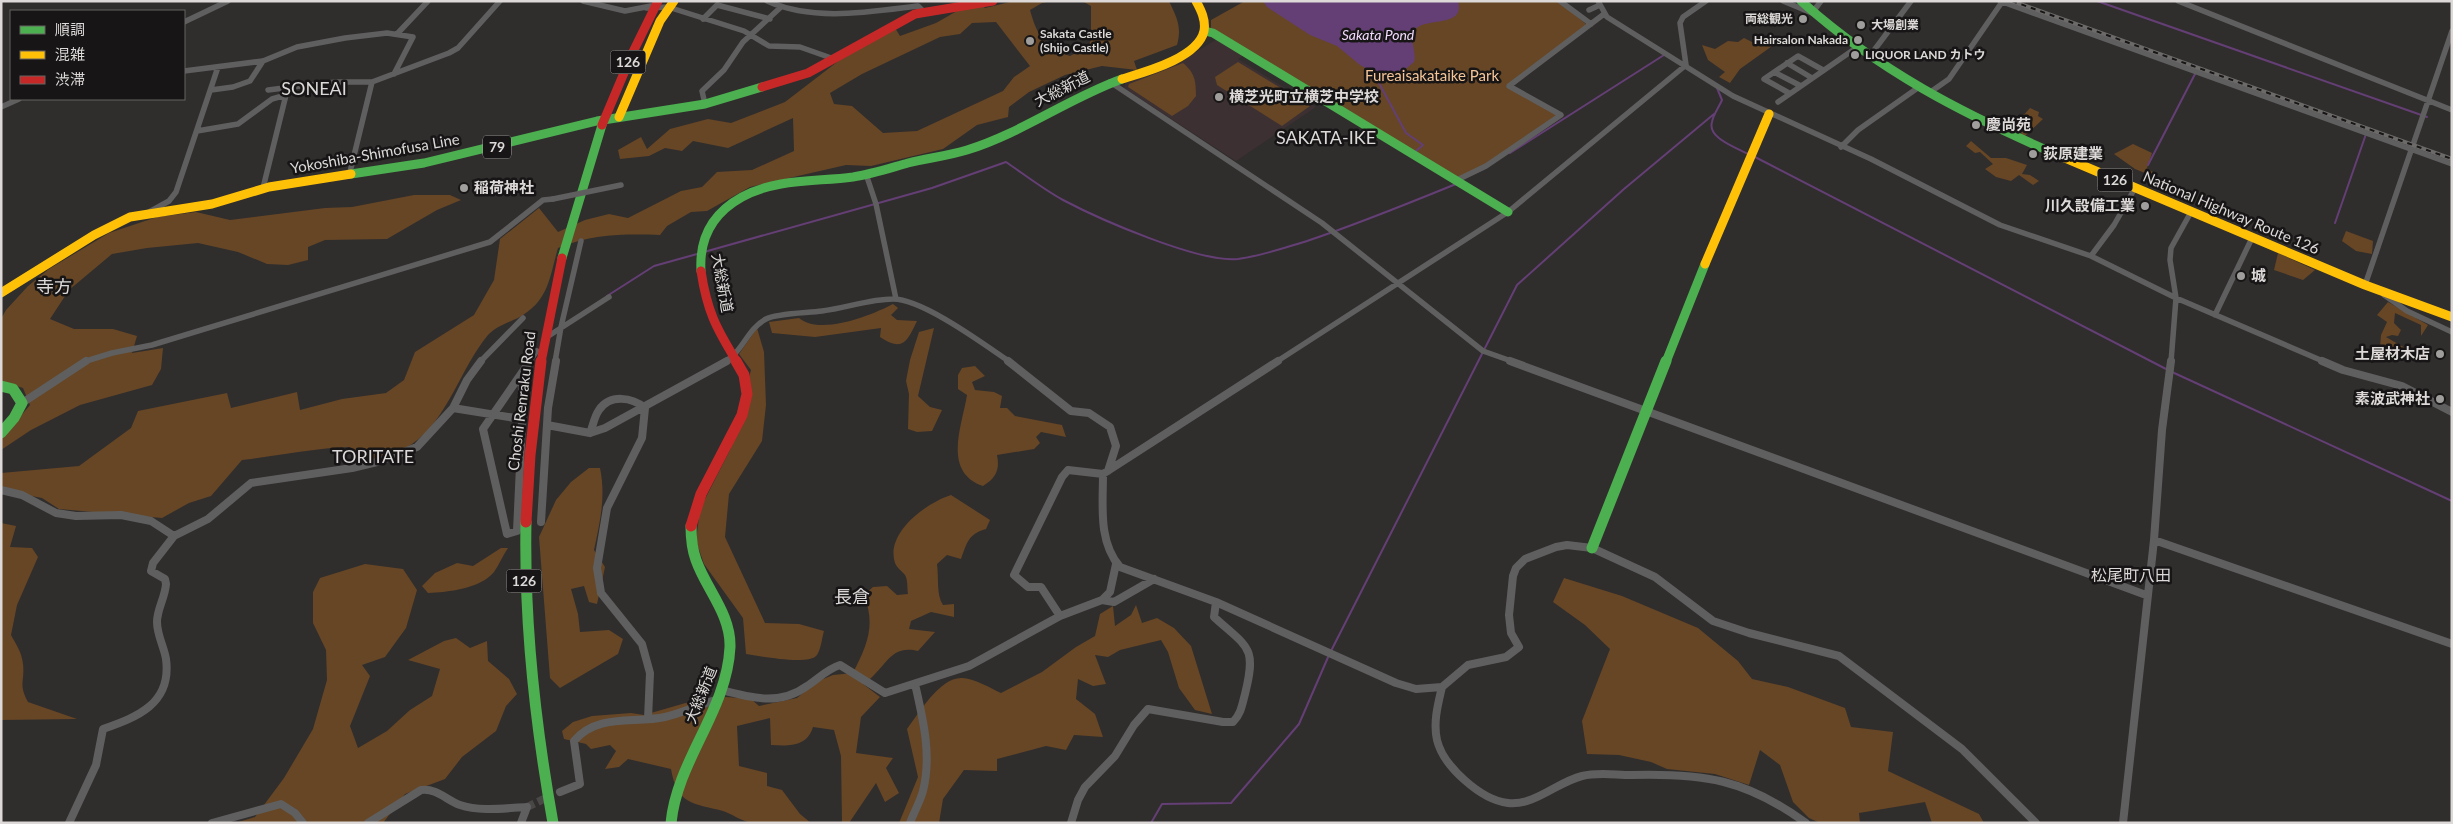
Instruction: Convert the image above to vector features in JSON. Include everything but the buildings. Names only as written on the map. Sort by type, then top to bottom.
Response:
[{"type":"main road","name":"Yokoshiba-Shimofusa Line","points":[[2,295],[112,225],[145,214],[212,204],[263,188],[349,176],[475,152],[619,117],[705,104],[796,77],[834,59],[908,18],[924,12],[993,1]]},
{"type":"main road","points":[[1196,1],[1204,17],[1205,31],[1220,37],[1508,212]]},
{"type":"main road","name":"National Highway Route 126","points":[[1801,1],[1812,13],[1869,57],[1924,90],[2025,142],[2365,285],[2452,317]]},
{"type":"main road","points":[[619,117],[667,3]]},
{"type":"main road","name":"Choshi Renraku Road","points":[[553,823],[530,685],[524,582],[528,461],[547,335],[563,250],[588,164],[632,54],[667,3]]},
{"type":"main road","name":"大総新道","points":[[671,823],[674,798],[719,695],[731,656],[731,640],[727,624],[694,557],[690,535],[697,504],[706,482],[748,401],[746,377],[715,328],[702,278],[701,244],[707,228],[727,207],[760,189],[806,179],[866,174],[980,146],[1019,128],[1079,94],[1178,60],[1195,47],[1205,31]]},
{"type":"main road","points":[[1592,548],[1701,275],[1769,114]]},
{"type":"main road","points":[[1,386],[13,389],[22,403],[14,418],[1,433]]},
{"type":"street","points":[[185,22],[228,1]]},
{"type":"street","points":[[397,34],[428,1]]},
{"type":"street","points":[[268,90],[336,82],[372,82],[394,74],[458,48],[500,1]]},
{"type":"street","points":[[583,1],[625,11],[667,3],[703,19],[750,35],[769,46],[800,47],[834,59]]},
{"type":"street","points":[[647,8],[653,1]]},
{"type":"street","points":[[767,1],[781,7],[835,12],[918,6],[924,12]]},
{"type":"street","points":[[1560,1],[1591,24]]},
{"type":"street","points":[[1686,66],[1680,23],[1684,17],[1706,1]]},
{"type":"street","points":[[1783,1],[1812,13],[1821,1]]},
{"type":"street","points":[[1869,57],[1911,1]]},
{"type":"street","points":[[2178,1],[2452,110]]},
{"type":"street","points":[[1841,146],[1858,130],[1924,90],[1949,79],[2001,2],[2452,164]]},
{"type":"street","points":[[1589,10],[1599,3],[1604,14],[1733,96],[1841,146],[2000,225],[2091,256],[2215,315],[2343,370],[2402,386],[2452,412]]},
{"type":"street","points":[[703,19],[717,6],[723,5],[770,19]]},
{"type":"street","points":[[705,104],[702,91],[724,70],[750,35],[770,19],[781,7]]},
{"type":"street","points":[[1457,180],[1486,166],[1561,116],[1508,86],[1604,14]]},
{"type":"street","points":[[2365,285],[2452,31]]},
{"type":"street","points":[[185,71],[262,61],[298,47],[319,42],[382,34],[413,37],[394,74]]},
{"type":"street","points":[[1778,102],[1856,48]]},
{"type":"street","points":[[1789,93],[1764,78],[1798,56],[1823,70]]},
{"type":"street","points":[[210,90],[233,87],[250,81],[262,61]]},
{"type":"street","points":[[1787,63],[1812,78]]},
{"type":"street","points":[[1060,616],[1042,588],[1028,587],[1014,575],[1062,477],[1068,470],[1105,473],[1398,284],[1508,212],[1686,66]]},
{"type":"street","points":[[145,214],[169,201],[176,192],[218,67]]},
{"type":"street","points":[[1774,72],[1801,86]]},
{"type":"street","points":[[349,176],[372,82]]},
{"type":"street","points":[[1110,82],[1322,223],[1483,351],[2146,595]]},
{"type":"street","points":[[263,188],[286,95],[292,87]]},
{"type":"street","points":[[197,132],[238,124],[272,99],[286,95]]},
{"type":"street","points":[[1,107],[17,100]]},
{"type":"street","points":[[866,174],[876,204],[896,300]]},
{"type":"street","points":[[22,403],[34,397],[73,368],[96,356],[152,346],[490,242],[543,200],[621,185]]},
{"type":"street","points":[[2091,256],[2114,225],[2135,188]]},
{"type":"street","points":[[2122,823],[2146,595],[2154,540],[2162,430],[2170,376],[2176,298],[2170,260],[2171,248],[2191,212]]},
{"type":"street","points":[[2215,315],[2252,238]]},
{"type":"street","points":[[541,522],[547,425],[561,327],[580,241]]},
{"type":"street","points":[[2378,290],[2407,311],[2452,332]]},
{"type":"street","points":[[547,335],[609,297]]},
{"type":"street","points":[[547,425],[590,433],[605,428],[645,408],[734,357],[752,330],[767,318],[842,308],[875,300],[896,300],[930,311],[1024,372],[1071,411],[1089,413],[1110,427],[1116,446],[1105,473],[1106,543],[1110,556],[1116,564],[1216,602],[1396,683],[1416,689],[1442,687]]},
{"type":"street","points":[[69,823],[92,774],[103,739],[102,729],[140,716],[150,709],[156,702],[164,684],[166,663],[157,621],[167,587],[165,579],[151,570],[153,563],[174,536],[208,518],[251,483],[352,468],[407,452],[427,438],[454,408],[467,380],[478,364],[523,318]]},
{"type":"street","points":[[521,377],[523,401],[517,531],[507,534],[483,430],[537,351]]},
{"type":"street","points":[[590,433],[599,411],[614,400],[625,398],[639,402],[645,408]]},
{"type":"street","points":[[454,408],[521,420]]},
{"type":"street","points":[[645,408],[642,438],[607,508],[597,568],[601,594],[642,644],[650,673],[648,719]]},
{"type":"street","points":[[1,490],[22,495],[56,512],[76,516],[121,515],[150,521],[174,536]]},
{"type":"street","points":[[2154,540],[2452,644]]},
{"type":"street","points":[[1806,823],[1758,794],[1740,786],[1685,774],[1580,776],[1520,802],[1508,803],[1485,796],[1461,776],[1447,760],[1437,741],[1436,709],[1442,687],[1468,665],[1506,657],[1519,647],[1511,633],[1509,615],[1513,576],[1525,559],[1540,552],[1567,545],[1592,548],[1655,577],[1713,621],[1749,633],[1839,656],[1962,750],[2036,823]]},
{"type":"street","points":[[560,792],[580,784],[574,741],[580,732],[594,725],[612,721],[665,716],[719,695],[779,700],[795,696],[824,672],[840,665],[848,668],[877,690],[885,693],[915,684],[969,666],[1060,616],[1102,600],[1110,592],[1116,564]]},
{"type":"street","points":[[1102,600],[1114,602],[1154,579]]},
{"type":"street","points":[[1071,823],[1078,800],[1085,787],[1115,756],[1134,725],[1148,709],[1223,722],[1233,722],[1239,717],[1251,672],[1252,657],[1245,642],[1214,616],[1216,602]]},
{"type":"street","points":[[910,823],[923,789],[927,758],[926,732],[915,684]]},
{"type":"street","points":[[368,823],[421,790],[432,789],[461,805],[499,809],[526,807],[521,823]]},
{"type":"street","points":[[212,823],[281,804],[295,813],[303,823]]},
{"type":"shaded area","name":"横芝光町立横芝中学校","points":[[1217,39],[1244,55],[1238,59],[1316,107],[1236,161],[1124,88],[1126,81],[1180,62]]},
{"type":"green space","points":[[1014,1],[1051,1],[1042,3],[1030,10],[1033,19],[1039,34],[1048,45],[1070,56],[1088,47],[1091,40],[1091,6],[1082,1],[1169,1],[1178,23],[1179,33],[1177,45],[1134,61],[1137,70],[1102,66],[1065,75],[1029,92],[1009,107],[1008,117],[977,125],[943,149],[871,166],[846,165],[750,187],[707,211],[691,212],[667,226],[660,235],[596,237],[558,248],[550,279],[542,297],[528,311],[498,327],[488,335],[478,348],[435,422],[412,444],[392,455],[355,465],[350,447],[310,450],[242,460],[211,496],[189,503],[162,518],[59,509],[42,498],[1,490],[1,473],[79,466],[131,428],[138,411],[227,393],[231,408],[297,392],[300,410],[342,399],[386,393],[404,380],[415,352],[474,315],[494,280],[500,239],[539,208],[558,232],[585,220],[609,214],[628,218],[681,191],[702,187],[717,172],[752,170],[794,151],[793,118],[728,148],[693,141],[682,151],[665,148],[649,156],[620,159],[618,150],[641,137],[647,149],[670,129],[708,119],[731,123],[785,102],[841,59],[895,28],[900,36],[936,23],[964,7],[982,5],[985,8]],"holes":[[[996,22],[1030,66],[1014,77],[1003,91],[917,131],[883,133],[852,106],[834,104],[830,93],[862,74],[940,37],[960,34],[972,23]]]},
{"type":"green space","name":"Fureaisakataike Park","points":[[1245,1],[1558,1],[1587,25],[1506,86],[1558,115],[1484,165],[1458,178],[1211,28],[1211,20]]},
{"type":"green space","points":[[1744,38],[1756,44],[1766,38],[1775,44],[1740,69],[1730,83],[1719,77],[1725,72],[1708,60],[1702,45],[1715,49],[1728,41],[1738,42]]},
{"type":"green space","points":[[1238,62],[1310,106],[1282,126],[1217,85],[1215,77]]},
{"type":"green space","points":[[1183,63],[1190,70],[1194,78],[1196,96],[1188,106],[1172,116],[1128,87],[1129,84]]},
{"type":"green space","points":[[2030,108],[2039,112],[2038,116],[2043,119],[2025,136],[2021,135],[2022,129],[2019,124],[2025,122],[2021,118]]},
{"type":"green space","points":[[1971,141],[1991,158],[2006,158],[2027,165],[2022,174],[2030,175],[2039,181],[2033,185],[2019,175],[2011,181],[1996,177],[1985,169],[1993,164],[1980,152],[1975,153],[1966,146]]},
{"type":"green space","points":[[2133,144],[2152,153],[2147,168],[2156,174],[2155,177],[2135,169],[2114,154]]},
{"type":"green space","points":[[414,195],[450,195],[461,200],[437,210],[387,239],[325,240],[308,247],[308,260],[288,265],[267,264],[238,252],[198,243],[147,248],[112,254],[69,290],[50,319],[74,329],[113,329],[137,336],[132,353],[163,348],[161,369],[152,385],[80,405],[31,430],[1,450],[1,439],[30,405],[23,388],[1,381],[1,319],[6,310],[28,286],[49,269],[109,233],[157,217],[196,212],[230,220],[325,208],[352,207]]},
{"type":"green space","points":[[2346,231],[2373,241],[2372,254],[2356,251],[2342,241]]},
{"type":"green space","points":[[2278,253],[2315,270],[2303,280],[2274,270]]},
{"type":"green space","points":[[2388,302],[2428,325],[2421,336],[2421,325],[2395,313],[2394,323],[2401,330],[2398,336],[2386,337],[2419,356],[2395,348],[2392,354],[2380,347],[2381,335],[2387,322],[2377,315]]},
{"type":"green space","points":[[893,304],[898,308],[891,315],[897,320],[917,321],[907,339],[899,344],[894,344],[880,337],[881,328],[815,337],[772,333],[769,322],[799,318],[808,323],[820,325],[833,324],[860,318]]},
{"type":"green space","points":[[757,328],[764,352],[766,405],[762,441],[729,494],[725,537],[765,623],[799,624],[824,631],[817,655],[805,660],[746,654],[743,618],[704,564],[696,541],[700,509],[730,450],[751,370],[739,354]]},
{"type":"green space","points":[[934,328],[918,396],[930,407],[942,410],[932,431],[917,432],[908,429],[909,394],[906,381],[910,360],[919,332]]},
{"type":"green space","points":[[975,366],[985,376],[972,382],[975,390],[994,392],[1002,396],[1000,408],[1007,408],[1015,416],[1062,425],[1066,437],[1041,432],[1036,437],[1040,443],[1034,449],[997,455],[998,465],[996,473],[983,486],[970,479],[962,470],[958,447],[967,395],[958,389],[958,375],[962,368]]},
{"type":"green space","points":[[589,468],[600,468],[602,479],[600,519],[594,550],[605,567],[597,604],[589,602],[584,586],[571,589],[578,614],[580,632],[609,630],[623,639],[618,654],[560,688],[550,678],[539,537],[556,500],[571,482]]},
{"type":"green space","points":[[951,495],[990,520],[986,529],[975,534],[969,540],[961,559],[947,555],[937,564],[941,601],[943,605],[954,604],[954,617],[931,612],[911,621],[909,629],[935,632],[918,651],[900,651],[893,655],[863,684],[880,697],[861,717],[856,753],[893,758],[886,768],[899,793],[885,802],[876,783],[849,823],[842,823],[841,756],[834,730],[813,727],[810,734],[802,742],[791,745],[771,745],[770,718],[737,726],[739,766],[767,773],[767,786],[782,790],[800,814],[811,823],[748,822],[723,811],[695,804],[682,796],[677,790],[671,769],[628,759],[619,767],[605,769],[616,751],[610,745],[591,749],[586,744],[564,739],[562,731],[573,722],[592,716],[631,713],[644,715],[689,702],[726,697],[751,699],[759,706],[797,698],[816,682],[833,675],[853,673],[868,635],[868,606],[864,595],[873,587],[887,586],[897,595],[908,594],[906,577],[895,563],[896,541],[902,530],[920,512]]},
{"type":"green space","points":[[1,523],[16,526],[10,547],[32,548],[38,557],[17,605],[11,635],[22,660],[23,691],[28,702],[77,719],[1,720]]},
{"type":"green space","points":[[501,548],[508,548],[494,572],[481,582],[472,586],[436,593],[428,593],[422,586],[435,573],[457,563],[473,566]]},
{"type":"green space","points":[[365,564],[403,569],[417,590],[406,628],[385,657],[362,665],[370,676],[350,726],[358,748],[387,731],[410,710],[432,696],[440,669],[408,660],[444,641],[456,638],[470,648],[487,641],[488,661],[509,679],[517,694],[506,706],[496,731],[462,757],[445,779],[405,794],[383,823],[235,823],[255,817],[284,778],[313,729],[327,680],[326,650],[313,623],[313,592],[320,578]]},
{"type":"green space","points":[[1564,578],[1622,596],[1698,628],[1738,661],[1752,679],[1788,687],[1845,708],[1851,727],[1893,732],[1888,771],[1979,814],[1984,823],[1932,823],[1925,802],[1859,813],[1860,823],[1820,823],[1809,818],[1793,802],[1780,765],[1760,750],[1749,785],[1715,774],[1667,769],[1651,762],[1619,755],[1587,754],[1582,721],[1610,649],[1585,625],[1553,602]]},
{"type":"green space","points":[[1136,605],[1142,623],[1157,618],[1174,628],[1191,646],[1212,714],[1195,710],[1179,688],[1168,652],[1161,640],[1120,650],[1108,657],[1095,655],[1106,684],[1093,686],[1078,679],[1076,699],[1095,714],[1103,737],[1074,735],[1066,750],[1046,746],[997,759],[997,771],[964,770],[943,799],[939,823],[899,823],[918,777],[907,729],[938,689],[954,679],[967,678],[1001,693],[1042,672],[1076,647],[1095,636],[1100,614],[1113,606],[1115,626],[1131,615]]},
{"type":"water","name":"Sakata Pond","points":[[1263,1],[1458,1],[1459,10],[1450,19],[1425,24],[1414,31],[1414,62],[1402,72],[1388,74],[1373,72],[1360,65],[1337,46],[1310,35],[1267,7]]},
{"type":"waterway","points":[[2097,1],[2427,117]]},
{"type":"waterway","points":[[1510,153],[1664,55]]},
{"type":"waterway","points":[[1373,72],[1406,133],[1423,145],[1416,151]]},
{"type":"waterway","points":[[2148,165],[2195,74]]},
{"type":"waterway","points":[[1717,88],[1722,100],[1713,119],[1712,128],[1714,133],[1724,142],[1748,154]]},
{"type":"waterway","points":[[1331,651],[1517,285],[1624,189],[1714,114]]},
{"type":"waterway","points":[[2335,223],[2366,134]]},
{"type":"waterway","points":[[1755,157],[2168,370]]},
{"type":"waterway","points":[[704,252],[932,188],[1006,162],[1056,196],[1100,218],[1175,247],[1199,254],[1238,259],[1272,252],[1307,241],[1364,221],[1456,184]]},
{"type":"waterway","points":[[607,296],[654,266],[697,254]]},
{"type":"waterway","points":[[2172,372],[2452,501]]},
{"type":"waterway","points":[[1151,823],[1162,804],[1231,803],[1299,724],[1329,655]]},
{"type":"tunnel","points":[[527,807],[548,797]]},
{"type":"railway","points":[[2012,1],[2452,159]]},
{"type":"traffic: fast","points":[[1801,1],[1859,50],[1890,71],[1956,108],[2058,155]]},
{"type":"traffic: fast","points":[[1205,31],[1213,33],[1508,212]]},
{"type":"traffic: fast","points":[[701,271],[702,247],[709,227],[715,218],[732,203],[755,191],[782,184],[860,176],[967,150],[1007,135],[1082,95],[1122,79]]},
{"type":"traffic: fast","points":[[351,174],[424,163],[597,121],[705,104],[762,87]]},
{"type":"traffic: fast","points":[[562,258],[602,125]]},
{"type":"traffic: fast","points":[[1592,548],[1705,264]]},
{"type":"traffic: fast","points":[[1,386],[13,389],[22,403],[14,418],[1,433]]},
{"type":"traffic: fast","points":[[526,522],[526,598],[531,673],[540,748],[553,823]]},
{"type":"traffic: fast","points":[[671,823],[673,803],[689,759],[722,687],[730,647],[729,631],[724,617],[695,559],[691,543],[691,526]]},
{"type":"traffic: slow","points":[[619,117],[660,21],[674,1]]},
{"type":"traffic: slow","points":[[1122,79],[1161,66],[1188,51],[1198,42],[1204,31],[1204,19],[1196,1]]},
{"type":"traffic: slow","points":[[1705,264],[1769,114]]},
{"type":"traffic: slow","points":[[2058,155],[2365,285],[2452,317]]},
{"type":"traffic: slow","points":[[1,293],[94,235],[130,217],[212,204],[269,187],[351,174]]},
{"type":"traffic: jam","points":[[602,125],[632,54],[658,1]]},
{"type":"traffic: jam","points":[[762,87],[808,73],[915,14],[993,1]]},
{"type":"traffic: jam","points":[[526,522],[530,455],[537,389],[548,323],[562,258]]},
{"type":"traffic: jam","points":[[691,526],[701,494],[742,415],[747,394],[744,375],[714,324],[705,296],[701,271]]},
{"type":"place","name":"両総観光","points":[[1803,19]]},
{"type":"place","name":"大場創業","points":[[1861,25]]},
{"type":"place","name":"Hairsalon Nakada","points":[[1858,40]]},
{"type":"place","name":"Sakata Castle (Shijo Castle)","points":[[1030,41]]},
{"type":"place","name":"LIQUOR LAND カトウ","points":[[1855,55]]},
{"type":"place","name":"横芝光町立横芝中学校","points":[[1219,97]]},
{"type":"place","name":"慶尚苑","points":[[1976,125]]},
{"type":"place","name":"荻原建業","points":[[2033,154]]},
{"type":"place","name":"稲荷神社","points":[[464,188]]},
{"type":"place","name":"川久設備工業","points":[[2145,206]]},
{"type":"place","name":"城","points":[[2241,276]]},
{"type":"place","name":"土屋材木店","points":[[2440,354]]},
{"type":"place","name":"素波武神社","points":[[2440,399]]},
{"type":"district","name":"SONEAI","points":[[314,89]]},
{"type":"district","name":"SAKATA-IKE","points":[[1326,138]]},
{"type":"district","name":"寺方","points":[[54,287]]},
{"type":"district","name":"TORITATE","points":[[373,457]]},
{"type":"district","name":"松尾町八田","points":[[2131,575]]},
{"type":"district","name":"長倉","points":[[852,597]]}]
